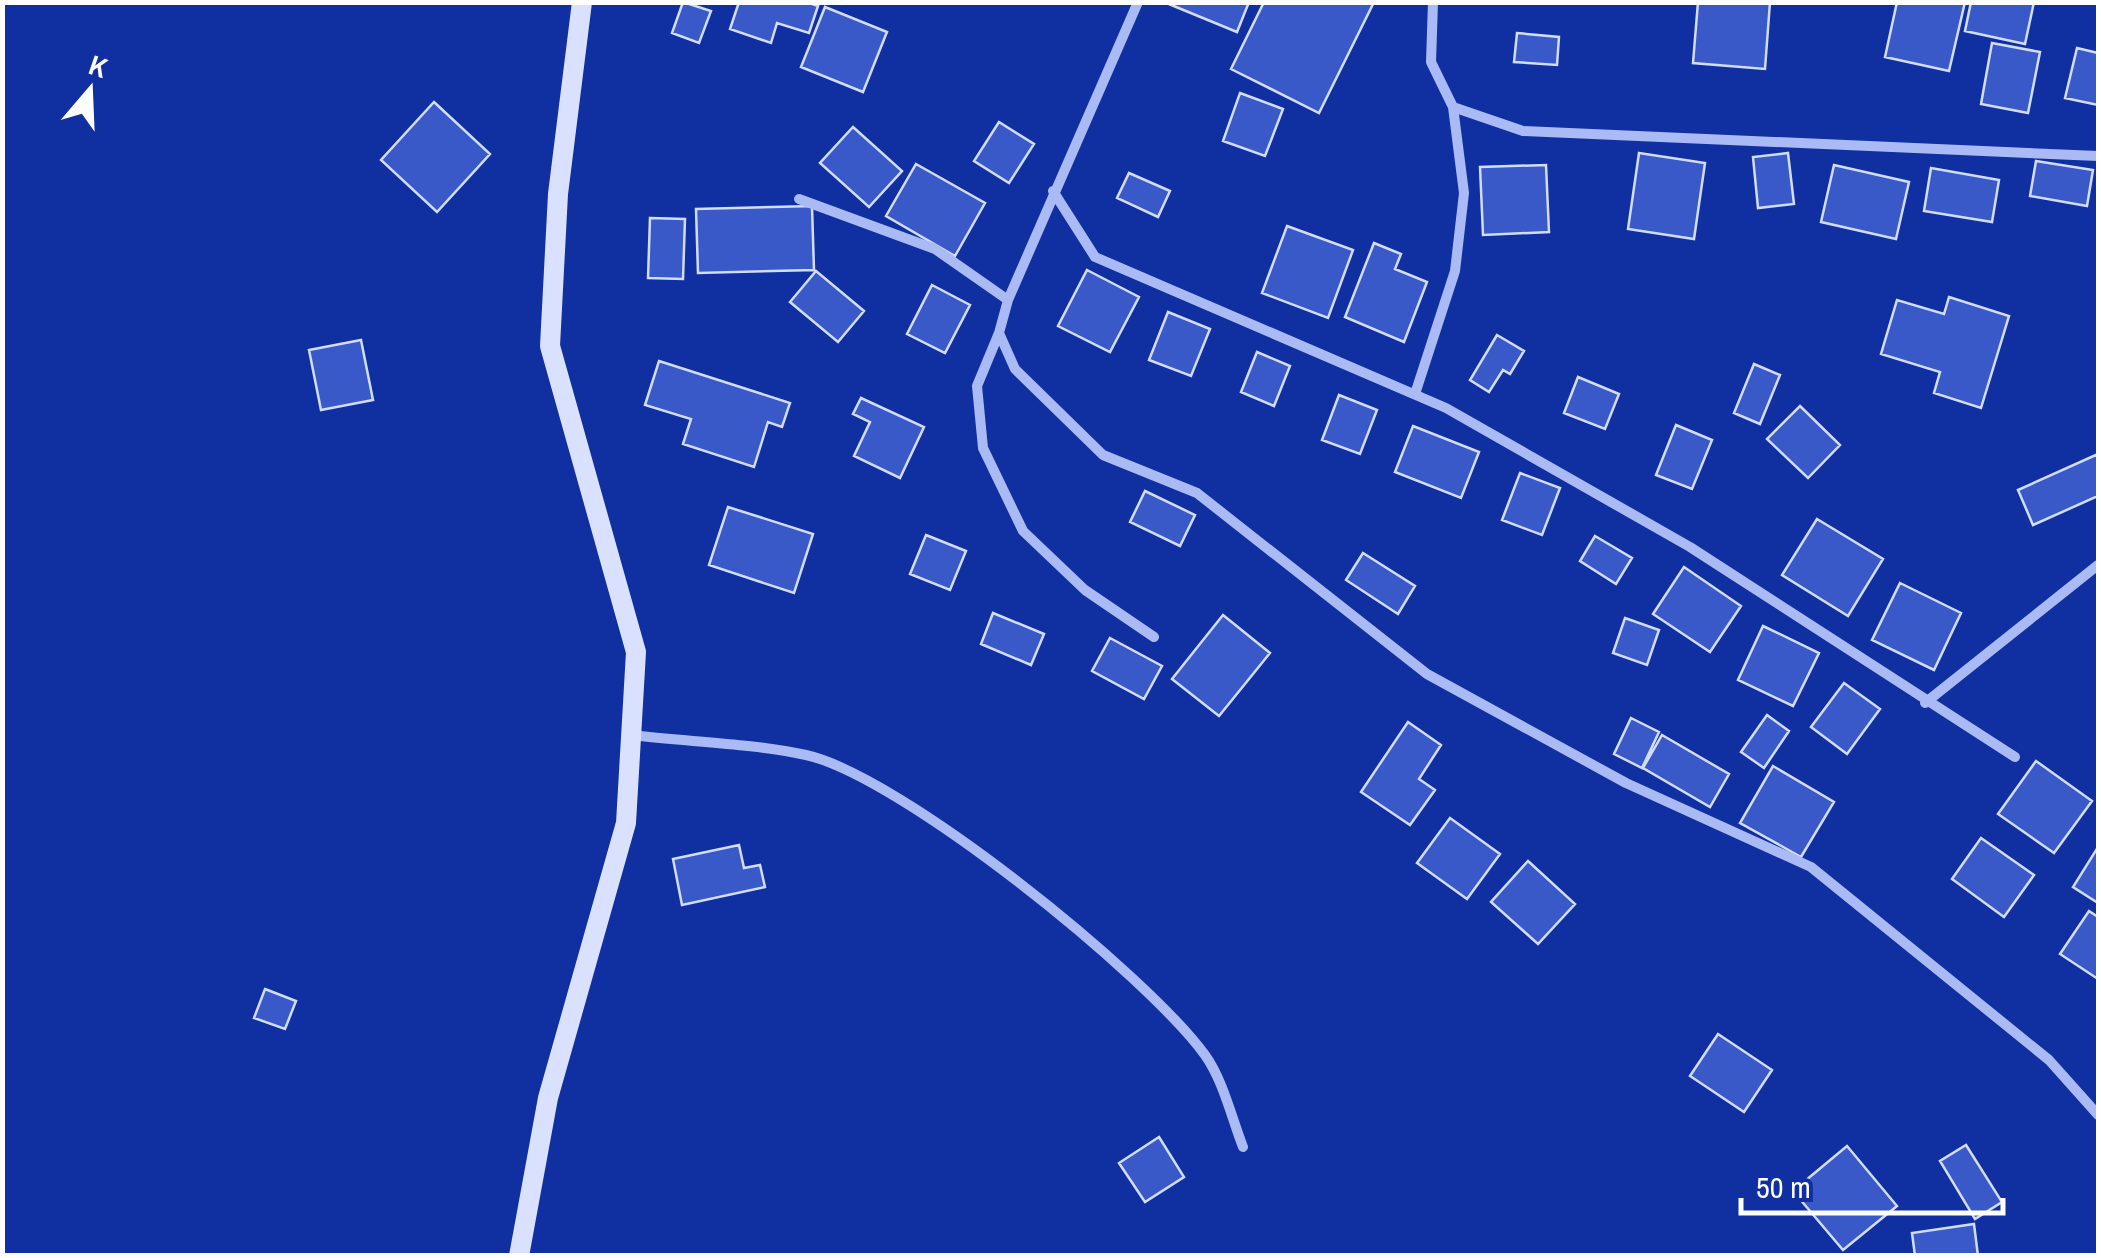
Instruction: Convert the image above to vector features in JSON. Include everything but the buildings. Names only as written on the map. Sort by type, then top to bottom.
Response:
[{"type":"street","points":[[519,1256],[548,1098],[626,824],[632,736],[636,652],[550,346],[558,194],[582,2]]},
{"type":"street","points":[[1138,2],[1053,190],[977,386],[983,448],[1023,531],[1085,590],[1154,638]]},
{"type":"street","points":[[1415,394],[1455,271],[1464,193],[1453,107],[1431,62],[1433,2]]},
{"type":"street","points":[[1453,107],[1523,132],[2098,156]]},
{"type":"street","points":[[1053,190],[1095,258],[1446,408],[1690,547],[2015,758]]},
{"type":"street","points":[[798,200],[935,250],[1008,300]]},
{"type":"street","points":[[999,333],[1016,370],[1102,455],[1197,493],[1428,674],[1626,783],[1810,867],[2049,1060],[2098,1115]]},
{"type":"street","points":[[1925,703],[2098,565]]},
{"type":"street","points":[[632,736],[807,755],[877,785],[979,854],[1137,980],[1207,1058],[1243,1147]]}]
